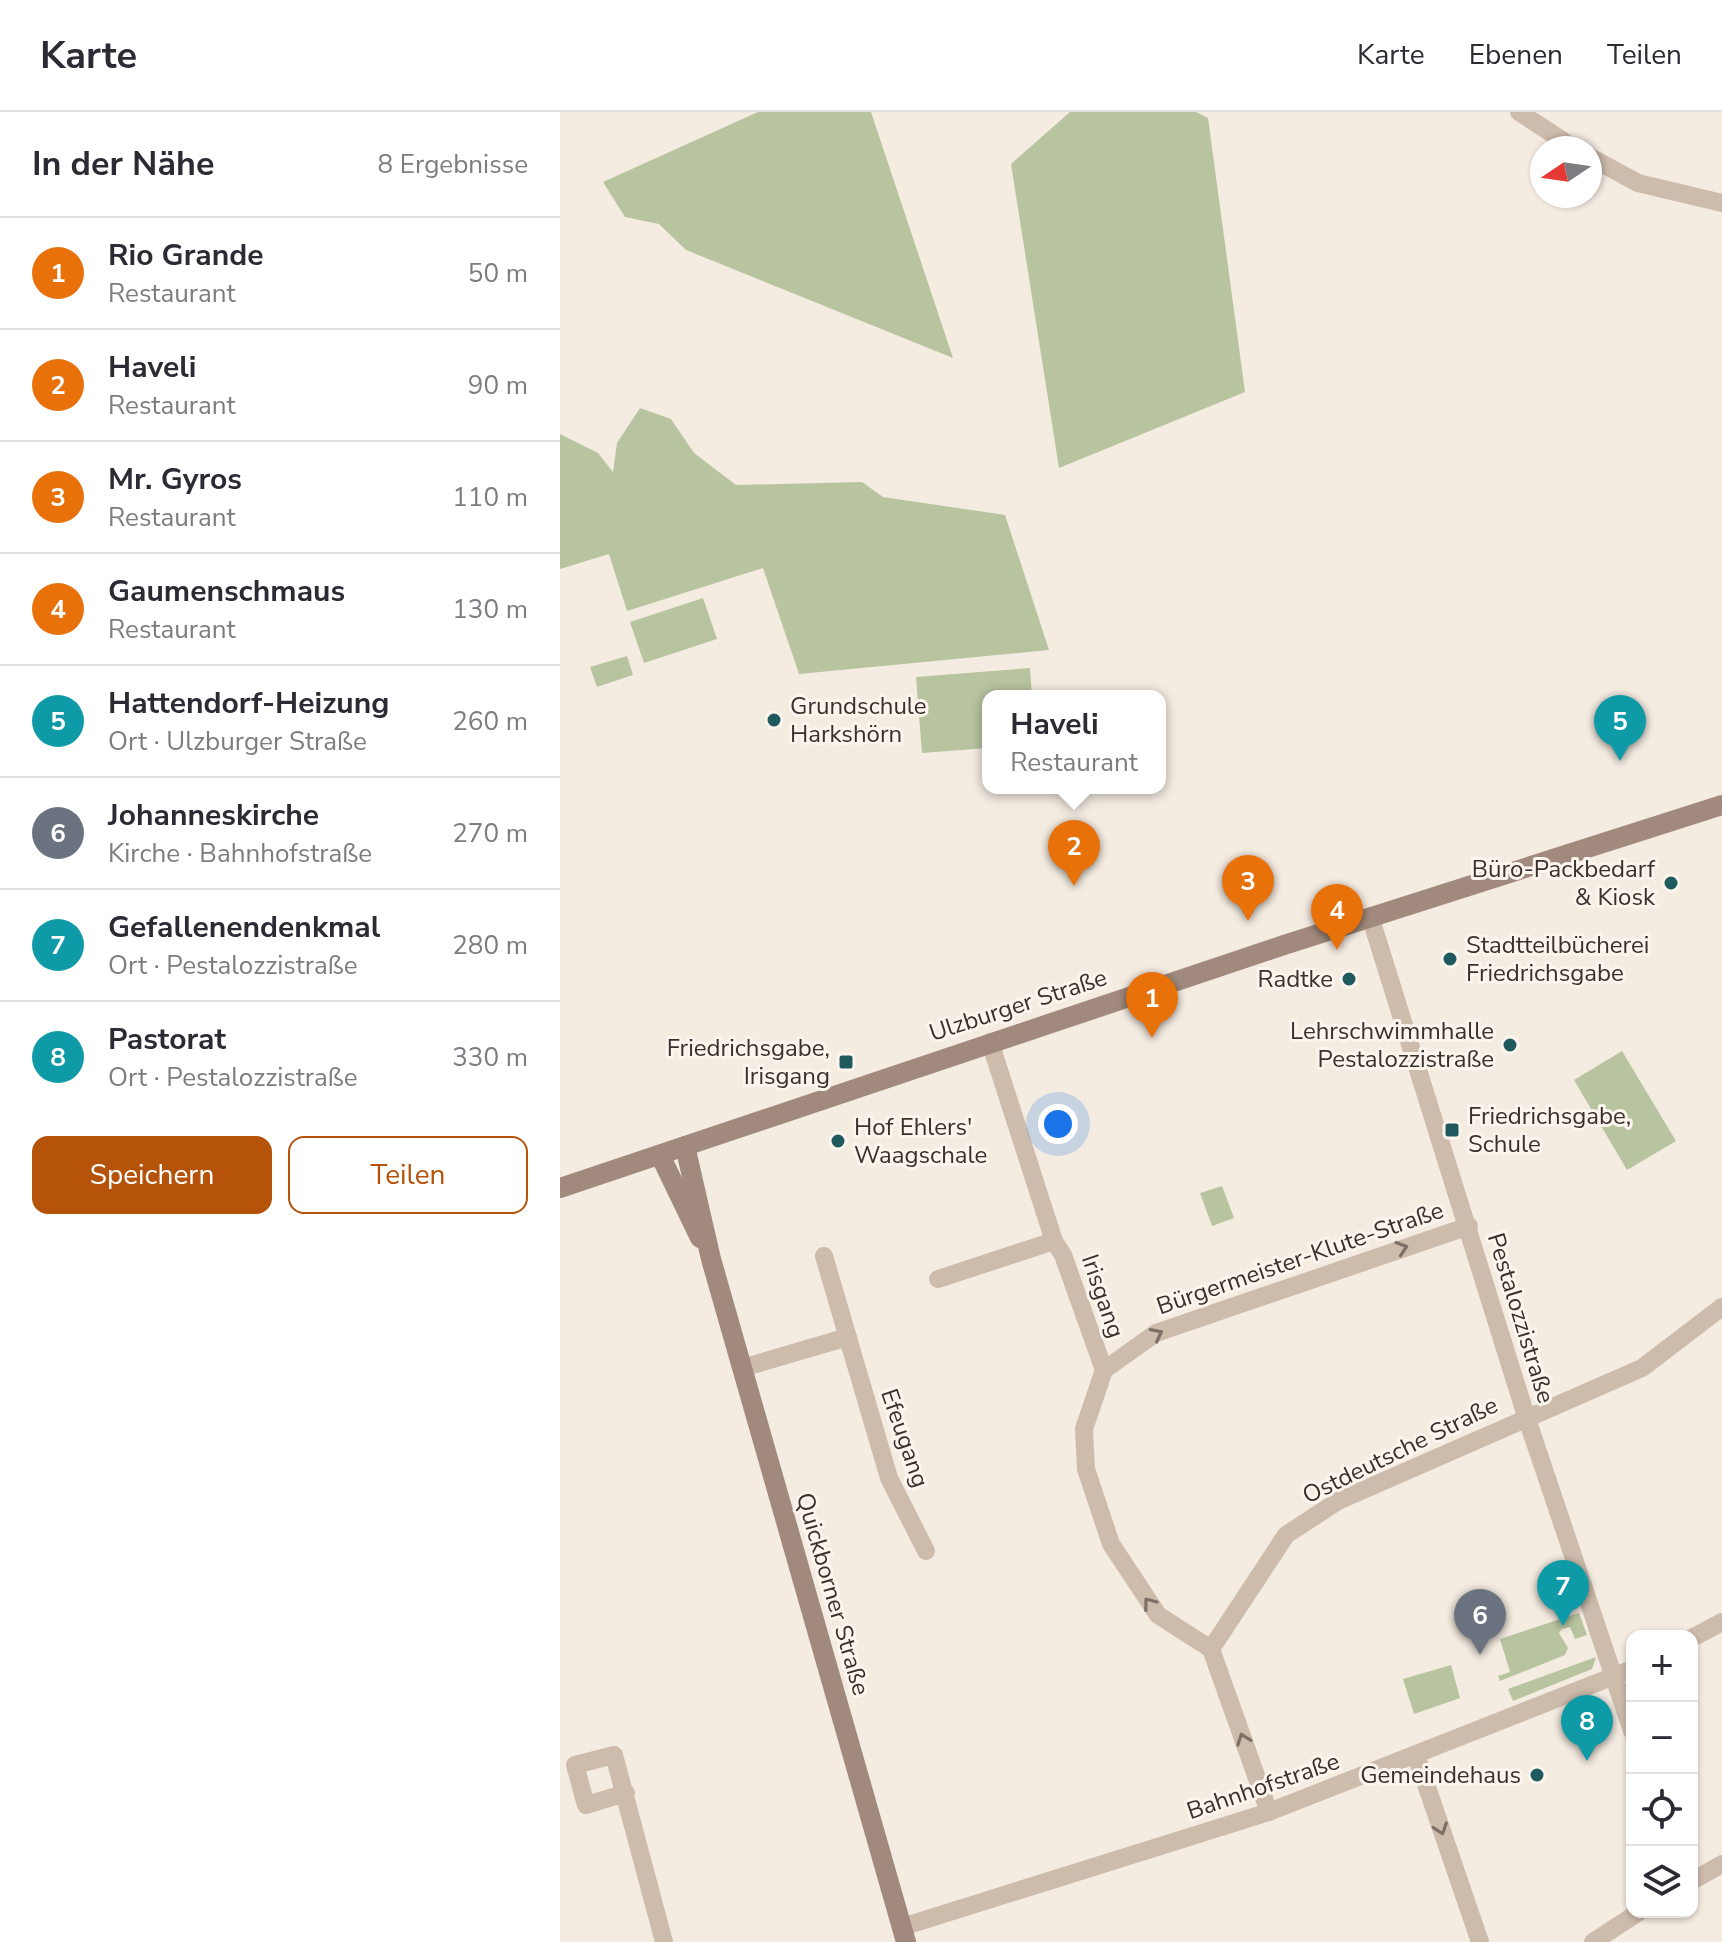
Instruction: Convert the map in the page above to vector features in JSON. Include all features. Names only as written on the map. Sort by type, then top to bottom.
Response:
[{"type":"main road","name":"Ulzburger Straße","points":[[560,1188],[1370,916],[1722,805]]},
{"type":"main road","name":"Quickborner Straße","points":[[685,1146],[711,1259],[904,1934]]},
{"type":"main road","name":"Quickborner Straße","points":[[660,1155],[670,1183],[711,1259]]},
{"type":"street","points":[[1519,112],[1556,136]]},
{"type":"street","points":[[1602,164],[1638,183],[1722,203]]},
{"type":"street","name":"Pestalozzistraße","points":[[1370,916],[1526,1416],[1626,1712]]},
{"type":"street","name":"Irisgang","points":[[990,1042],[1054,1241],[1063,1255],[1104,1370]]},
{"type":"street","name":"Bürgermeister-Klute-Straße","points":[[1104,1370],[1156,1333],[1469,1226]]},
{"type":"street","name":"Irisgang","points":[[938,1279],[1054,1241]]},
{"type":"street","name":"Efeugang","points":[[824,1256],[889,1478],[926,1551]]},
{"type":"street","name":"Ostdeutsche Straße","points":[[1211,1649],[1286,1535],[1338,1501],[1526,1416],[1642,1368],[1722,1307]]},
{"type":"street","points":[[742,1368],[848,1337]]},
{"type":"street","points":[[1104,1370],[1084,1429],[1086,1469],[1111,1544],[1158,1615],[1211,1649],[1269,1812]]},
{"type":"street","points":[[1698,1635],[1722,1622]]},
{"type":"street","name":"Bahnhofstraße","points":[[904,1934],[1269,1812],[1626,1672]]},
{"type":"street","points":[[1416,1755],[1480,1942]]},
{"type":"street","points":[[626,1793],[664,1942]]},
{"type":"street","points":[[1698,1878],[1722,1864]]},
{"type":"street","points":[[1593,1942],[1630,1918]]},
{"type":"green space","points":[[758,112],[871,112],[953,358],[686,250],[659,224],[625,217],[603,182]]},
{"type":"green space","points":[[1070,112],[1196,112],[1208,118],[1245,392],[1059,468],[1011,164]]},
{"type":"green space","points":[[640,408],[671,419],[694,453],[736,485],[862,482],[883,497],[1005,515],[1049,650],[799,674],[763,568],[627,611],[609,554],[560,569],[560,434],[598,453],[613,472],[617,443]]},
{"type":"green space","points":[[703,598],[717,639],[644,663],[630,622]]},
{"type":"green space","points":[[627,656],[633,675],[597,687],[590,667]]},
{"type":"green space","points":[[1030,668],[1032,690],[982,690],[982,748],[922,753],[916,677]]},
{"type":"green space","points":[[1622,1051],[1676,1141],[1627,1170],[1574,1080]]},
{"type":"green space","points":[[1222,1186],[1234,1218],[1212,1226],[1200,1193]]},
{"type":"green space","points":[[1579,1613],[1587,1635],[1575,1639],[1570,1627],[1562,1629],[1559,1633],[1568,1648],[1565,1655],[1500,1681],[1498,1676],[1510,1672],[1500,1639]]},
{"type":"green space","points":[[1596,1657],[1592,1669],[1513,1701],[1508,1689]]},
{"type":"green space","points":[[1451,1665],[1460,1698],[1414,1714],[1403,1679]]},
{"type":"place","name":"Grundschule Harkshörn","points":[[774,720]]},
{"type":"place","name":"Hattendorf-Heizung","points":[[1620,761]]},
{"type":"place","name":"Büro-Packbedarf & Kiosk","points":[[1671,883]]},
{"type":"place","name":"Haveli","points":[[1074,886]]},
{"type":"place","name":"Mr. Gyros","points":[[1248,921]]},
{"type":"place","name":"Gaumenschmaus","points":[[1337,950]]},
{"type":"place","name":"Stadtteilbücherei Friedrichsgabe","points":[[1450,959]]},
{"type":"place","name":"Radtke","points":[[1349,979]]},
{"type":"place","name":"Rio Grande","points":[[1152,1038]]},
{"type":"place","name":"Lehrschwimmhalle Pestalozzistraße","points":[[1510,1045]]},
{"type":"place","name":"Friedrichsgabe, Irisgang","points":[[846,1062]]},
{"type":"place","name":"Friedrichsgabe, Schule","points":[[1452,1130]]},
{"type":"place","name":"Hof Ehlers' Waagschale","points":[[838,1141]]},
{"type":"place","name":"Gefallenendenkmal","points":[[1563,1626]]},
{"type":"place","name":"Johanneskirche","points":[[1480,1655]]},
{"type":"place","name":"Pastorat","points":[[1587,1761]]},
{"type":"place","name":"Gemeindehaus","points":[[1537,1775]]}]
